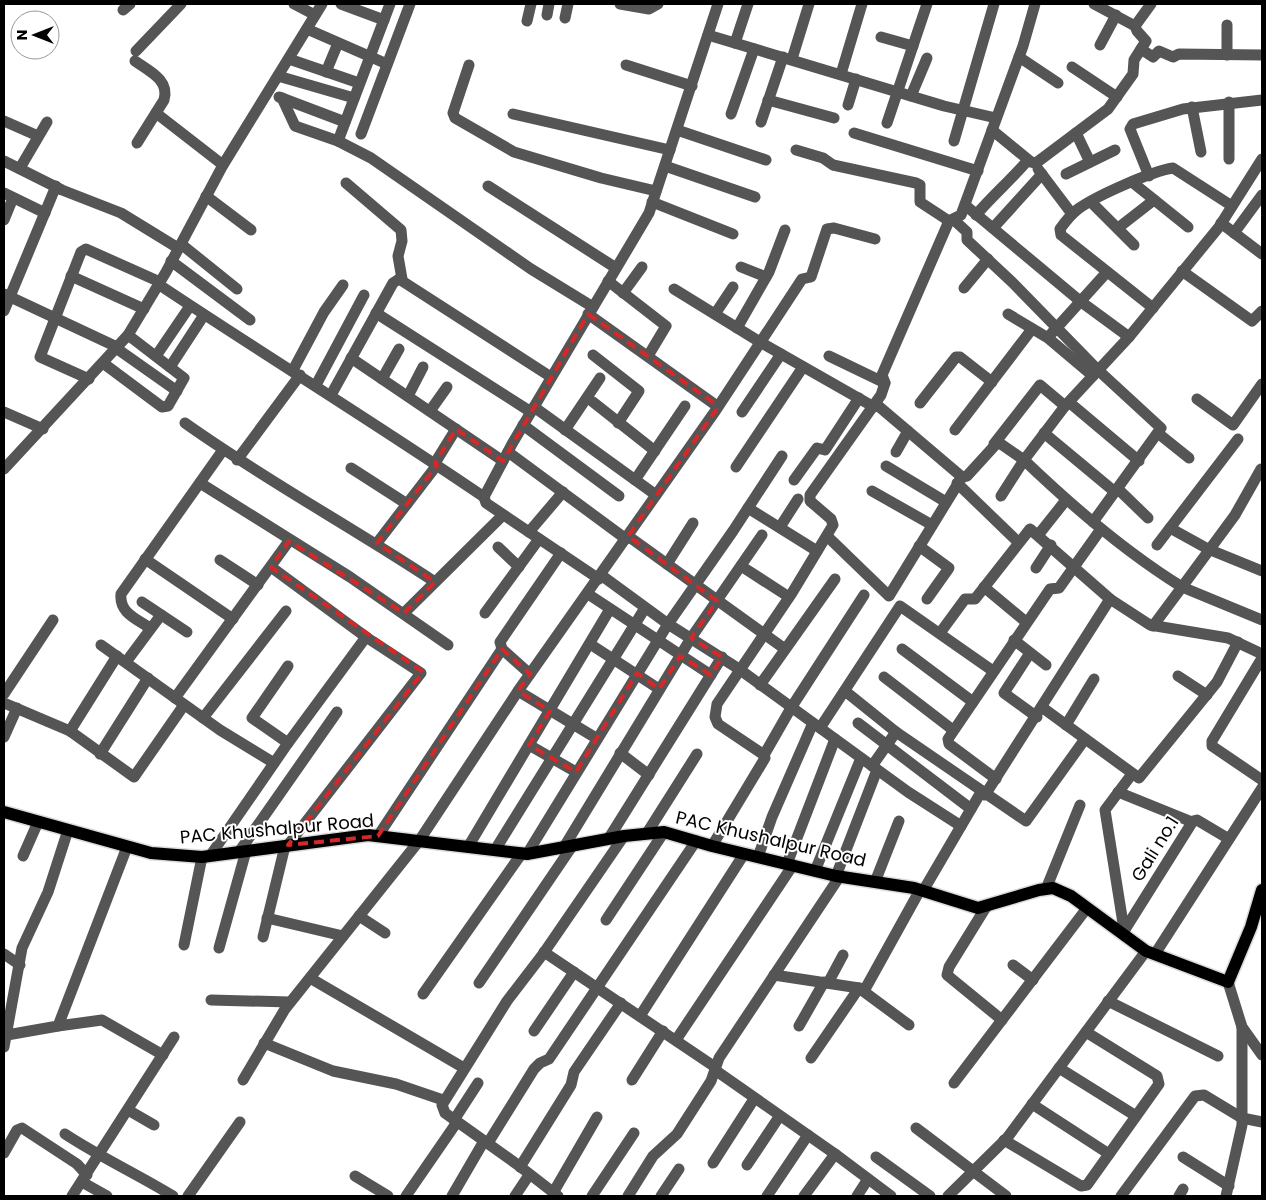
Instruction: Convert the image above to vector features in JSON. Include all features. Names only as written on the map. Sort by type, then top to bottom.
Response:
[{"type":"main road","name":"PAC Khushalpur Road","points":[[4,812],[151,853],[206,856],[368,835],[524,853],[647,832],[664,832],[712,846],[838,876],[922,890],[969,906],[986,907],[1046,889]]},
{"type":"main road","points":[[1046,889],[1053,888],[1071,896],[1150,953],[1228,982],[1251,927],[1262,890]]},
{"type":"street","points":[[137,143],[165,96],[163,83],[135,56],[181,4]]},
{"type":"street","points":[[294,4],[315,15]]},
{"type":"street","points":[[4,469],[128,335],[172,261],[223,165],[322,4]]},
{"type":"street","points":[[341,4],[384,20]]},
{"type":"street","points":[[338,140],[390,4]]},
{"type":"street","points":[[361,134],[410,4]]},
{"type":"street","points":[[527,21],[530,4]]},
{"type":"street","points":[[565,18],[568,4]]},
{"type":"street","points":[[620,4],[649,9],[658,4]]},
{"type":"street","points":[[484,497],[532,409],[648,213],[718,4]]},
{"type":"street","points":[[735,43],[748,4]]},
{"type":"street","points":[[761,122],[768,100],[810,4]]},
{"type":"street","points":[[841,74],[862,4]]},
{"type":"street","points":[[887,123],[927,4]]},
{"type":"street","points":[[954,141],[994,4]]},
{"type":"street","points":[[764,755],[718,724],[715,718],[717,704],[762,634],[789,597],[827,536],[833,522],[810,501],[810,495],[875,406],[885,383],[882,375],[952,220],[961,215],[965,205],[1019,57],[1035,4]]},
{"type":"street","points":[[976,215],[998,189],[1005,187],[1031,161],[1076,133],[1108,109],[1133,74],[1134,60],[1146,41],[1135,26],[1094,4]]},
{"type":"street","points":[[1135,26],[1151,4]]},
{"type":"street","points":[[1100,45],[1116,15]]},
{"type":"street","points":[[1227,25],[1227,55]]},
{"type":"street","points":[[307,29],[369,58],[387,64]]},
{"type":"street","points":[[708,35],[897,92],[996,118]]},
{"type":"street","points":[[881,37],[913,46]]},
{"type":"street","points":[[326,72],[338,43]]},
{"type":"street","points":[[731,114],[754,49]]},
{"type":"street","points":[[1141,49],[1154,57],[1159,51],[1173,57],[1179,54],[1262,55]]},
{"type":"street","points":[[1019,57],[1058,83]]},
{"type":"street","points":[[911,96],[926,58]]},
{"type":"street","points":[[289,59],[359,84]]},
{"type":"street","points":[[469,65],[453,113],[455,118],[514,152],[654,197],[733,234]]},
{"type":"street","points":[[626,65],[692,86]]},
{"type":"street","points":[[1072,67],[1117,97]]},
{"type":"street","points":[[278,76],[354,98]]},
{"type":"street","points":[[848,105],[856,79]]},
{"type":"street","points":[[268,93],[345,122]]},
{"type":"street","points":[[282,98],[295,126],[338,140],[374,160],[590,311],[717,406]]},
{"type":"street","points":[[768,100],[834,118]]},
{"type":"street","points":[[1149,176],[1131,126],[1167,113],[1192,107],[1262,100]]},
{"type":"street","points":[[1229,102],[1230,159]]},
{"type":"street","points":[[1192,107],[1201,152]]},
{"type":"street","points":[[156,113],[223,165]]},
{"type":"street","points":[[513,114],[670,150]]},
{"type":"street","points":[[4,121],[38,136]]},
{"type":"street","points":[[20,168],[47,122]]},
{"type":"street","points":[[677,130],[766,160]]},
{"type":"street","points":[[992,130],[1031,161],[1072,214]]},
{"type":"street","points":[[854,133],[978,171]]},
{"type":"street","points":[[1076,133],[1090,162]]},
{"type":"street","points":[[796,150],[823,158],[832,165],[920,185],[920,202],[952,220],[967,232],[967,240],[1056,328],[1095,373]]},
{"type":"street","points":[[1066,174],[1115,150]]},
{"type":"street","points":[[1002,496],[1024,460],[1044,433],[1095,373],[1129,337],[1221,223],[1262,159]]},
{"type":"street","points":[[4,160],[56,186],[121,213],[180,246],[237,289]]},
{"type":"street","points":[[665,166],[755,197]]},
{"type":"street","points":[[1153,308],[1061,236],[1060,229],[1072,214],[1091,202],[1132,182],[1169,168],[1177,168],[1232,206]]},
{"type":"street","points":[[993,228],[1042,174]]},
{"type":"street","points":[[1132,182],[1188,227]]},
{"type":"street","points":[[346,183],[401,230],[402,241],[398,256],[402,279]]},
{"type":"street","points":[[4,310],[7,295],[56,186]]},
{"type":"street","points":[[488,186],[616,268]]},
{"type":"street","points":[[1234,233],[1262,195]]},
{"type":"street","points":[[4,220],[9,196],[45,213]]},
{"type":"street","points":[[206,196],[250,230]]},
{"type":"street","points":[[1118,228],[1154,200]]},
{"type":"street","points":[[1091,202],[1134,245]]},
{"type":"street","points":[[965,205],[1080,301],[1129,337]]},
{"type":"street","points":[[1221,223],[1262,254]]},
{"type":"street","points":[[243,1080],[290,1002],[419,841],[518,691],[627,538],[802,279],[811,277],[827,229],[834,228],[876,239]]},
{"type":"street","points":[[737,328],[766,277],[785,230]]},
{"type":"street","points":[[89,379],[40,357],[54,317],[81,252],[86,249],[159,283],[190,306],[316,385],[436,464],[484,497],[486,503],[503,515],[561,554],[600,577],[668,624],[722,657],[874,768],[961,826]]},
{"type":"street","points":[[964,288],[988,260]]},
{"type":"street","points":[[172,261],[250,320]]},
{"type":"street","points":[[623,292],[642,267]]},
{"type":"street","points":[[741,267],[766,277]]},
{"type":"street","points":[[1182,271],[1252,321],[1262,311]]},
{"type":"street","points":[[1048,338],[1107,272]]},
{"type":"street","points":[[71,276],[144,309]]},
{"type":"street","points":[[331,395],[376,313],[399,278],[551,377]]},
{"type":"street","points":[[608,281],[666,326],[648,356]]},
{"type":"street","points":[[236,460],[292,370],[324,312],[343,285]]},
{"type":"street","points":[[715,314],[733,287]]},
{"type":"street","points":[[674,289],[760,342],[875,406],[908,431],[960,480],[1018,542]]},
{"type":"street","points":[[7,295],[117,348],[177,390]]},
{"type":"street","points":[[316,385],[364,295]]},
{"type":"street","points":[[156,356],[190,306]]},
{"type":"street","points":[[376,313],[566,430],[656,495]]},
{"type":"street","points":[[996,779],[949,744],[948,739],[1050,589],[1059,588],[1074,566],[1117,491],[1161,431],[1160,426],[1095,373],[1048,338],[1008,314]]},
{"type":"street","points":[[170,367],[204,315]]},
{"type":"street","points":[[955,430],[1032,330]]},
{"type":"street","points":[[103,363],[162,407],[168,406],[184,378],[128,335]]},
{"type":"street","points":[[382,379],[399,349]]},
{"type":"street","points":[[742,412],[781,354]]},
{"type":"street","points":[[593,355],[638,390],[618,424]]},
{"type":"street","points":[[829,356],[885,383]]},
{"type":"street","points":[[920,404],[958,356],[992,382]]},
{"type":"street","points":[[351,358],[456,429],[505,456],[563,492],[785,649]]},
{"type":"street","points":[[408,396],[423,367]]},
{"type":"street","points":[[736,467],[803,367]]},
{"type":"street","points":[[566,430],[600,378]]},
{"type":"street","points":[[889,596],[960,480],[967,476],[994,444],[1040,384],[1139,461]]},
{"type":"street","points":[[1198,399],[1233,425],[1262,384]]},
{"type":"street","points":[[430,411],[447,387]]},
{"type":"street","points":[[794,480],[817,448],[825,450],[859,398]]},
{"type":"street","points":[[592,402],[655,451]]},
{"type":"street","points":[[635,480],[685,406]]},
{"type":"street","points":[[4,412],[43,429]]},
{"type":"street","points":[[185,423],[236,460],[377,543],[434,582]]},
{"type":"street","points":[[523,425],[619,496]]},
{"type":"street","points":[[377,543],[436,464],[456,429]]},
{"type":"street","points":[[896,452],[908,431]]},
{"type":"street","points":[[1044,433],[1148,518]]},
{"type":"street","points":[[1159,434],[1189,458]]},
{"type":"street","points":[[1156,545],[1238,438]]},
{"type":"street","points":[[994,444],[1001,443],[1024,460],[1066,500],[1141,562],[1182,587],[1262,620]]},
{"type":"street","points":[[150,628],[125,612],[120,599],[123,590],[223,450]]},
{"type":"street","points":[[423,994],[524,853],[668,624],[782,456]]},
{"type":"street","points":[[886,466],[946,502]]},
{"type":"street","points":[[351,468],[407,504]]},
{"type":"street","points":[[1153,626],[1208,549],[1235,515],[1261,470]]},
{"type":"street","points":[[200,483],[404,613],[448,645]]},
{"type":"street","points":[[872,491],[932,525]]},
{"type":"street","points":[[529,532],[563,492]]},
{"type":"street","points":[[780,527],[798,499]]},
{"type":"street","points":[[1039,534],[1066,500]]},
{"type":"street","points":[[748,508],[817,550]]},
{"type":"street","points":[[404,613],[503,515]]},
{"type":"street","points":[[667,564],[693,523]]},
{"type":"street","points":[[940,633],[965,599],[974,600],[1030,528],[1110,599],[1153,626],[1221,636],[1262,654]]},
{"type":"street","points":[[1170,528],[1208,549],[1262,571]]},
{"type":"street","points":[[479,983],[569,846],[620,753],[691,638],[762,534]]},
{"type":"street","points":[[827,536],[900,606],[993,671]]},
{"type":"street","points":[[486,613],[539,539]]},
{"type":"street","points":[[4,703],[70,731],[134,777],[233,619],[290,541]]},
{"type":"street","points":[[1036,568],[1051,545]]},
{"type":"street","points":[[920,546],[949,568],[927,599]]},
{"type":"street","points":[[498,547],[519,567]]},
{"type":"street","points":[[530,674],[502,649],[500,646],[501,638],[561,554]]},
{"type":"street","points":[[145,559],[233,619]]},
{"type":"street","points":[[220,560],[258,585]]},
{"type":"street","points":[[741,566],[789,597]]},
{"type":"street","points":[[263,937],[287,845],[421,675],[420,670],[366,637],[271,567]]},
{"type":"street","points":[[760,685],[835,579]]},
{"type":"street","points":[[984,587],[1026,622]]},
{"type":"street","points":[[588,594],[680,656],[712,675]]},
{"type":"street","points":[[712,846],[764,761],[764,755],[791,708],[864,595]]},
{"type":"street","points":[[811,1058],[862,990],[971,809],[996,779],[1110,599]]},
{"type":"street","points":[[142,602],[187,632]]},
{"type":"street","points":[[758,857],[772,817],[816,726],[845,691],[900,606]]},
{"type":"street","points":[[495,850],[645,608]]},
{"type":"street","points":[[468,847],[610,609]]},
{"type":"street","points":[[203,718],[286,611]]},
{"type":"street","points":[[70,731],[122,659],[161,615]]},
{"type":"street","points":[[4,694],[53,620]]},
{"type":"street","points":[[184,944],[206,856],[366,637]]},
{"type":"street","points":[[1014,640],[1046,666]]},
{"type":"street","points":[[1030,653],[1004,693],[1066,725],[1139,778],[1143,776],[1170,737],[1217,682],[1238,642]]},
{"type":"street","points":[[590,644],[659,689]]},
{"type":"street","points":[[101,645],[203,718],[274,763]]},
{"type":"street","points":[[378,836],[502,649]]},
{"type":"street","points":[[902,649],[972,702]]},
{"type":"street","points":[[610,838],[722,657]]},
{"type":"street","points":[[1262,658],[1212,741],[1212,746],[1262,780]]},
{"type":"street","points":[[288,666],[252,718],[288,743]]},
{"type":"street","points":[[1178,676],[1207,695]]},
{"type":"street","points":[[884,677],[953,730]]},
{"type":"street","points":[[100,754],[148,678]]},
{"type":"street","points":[[1066,725],[1094,679]]},
{"type":"street","points":[[518,691],[596,738]]},
{"type":"street","points":[[845,691],[896,732],[1022,820],[1029,820],[1085,739]]},
{"type":"street","points":[[4,737],[16,708]]},
{"type":"street","points":[[219,948],[242,851],[337,712]]},
{"type":"street","points":[[858,723],[971,809]]},
{"type":"street","points":[[628,1196],[652,1156],[678,1134],[712,1081],[719,1058],[838,876],[874,768],[896,732]]},
{"type":"street","points":[[676,1040],[790,865],[835,739]]},
{"type":"street","points":[[529,745],[576,772]]},
{"type":"street","points":[[620,753],[649,775]]},
{"type":"street","points":[[647,832],[697,754]]},
{"type":"street","points":[[814,870],[861,758]]},
{"type":"street","points":[[1125,934],[1105,815],[1107,806],[1132,774]]},
{"type":"street","points":[[951,1193],[1004,1140],[1108,1001],[1150,953],[1262,788]]},
{"type":"street","points":[[1118,792],[1192,822]]},
{"type":"street","points":[[1046,889],[1080,805]]},
{"type":"street","name":"Gali no.1","points":[[1125,934],[1192,822],[1197,820],[1229,839]]},
{"type":"street","points":[[875,882],[900,821]]},
{"type":"street","points":[[24,856],[38,822]]},
{"type":"street","points":[[68,830],[48,892],[24,941],[5,1040],[58,1026],[102,1020],[163,1055]]},
{"type":"street","points":[[606,920],[664,832]]},
{"type":"street","points":[[597,1118],[555,1194],[442,1110],[443,1100],[507,1001],[544,952],[624,836]]},
{"type":"street","points":[[452,1196],[534,1069],[540,1063],[549,1060],[696,841]]},
{"type":"street","points":[[58,1026],[127,846]]},
{"type":"street","points":[[640,1016],[744,854]]},
{"type":"street","points":[[986,907],[949,968],[947,975],[1002,1020]]},
{"type":"street","points":[[954,1083],[1087,908]]},
{"type":"street","points":[[359,916],[385,933]]},
{"type":"street","points":[[268,918],[343,936]]},
{"type":"street","points":[[544,952],[676,1040],[754,1099],[835,1154],[891,1196]]},
{"type":"street","points":[[4,954],[20,965]]},
{"type":"street","points":[[799,1026],[844,955]]},
{"type":"street","points":[[1014,965],[1033,980]]},
{"type":"street","points":[[534,1031],[574,972]]},
{"type":"street","points":[[774,975],[862,990],[909,1025]]},
{"type":"street","points":[[310,978],[464,1068]]},
{"type":"street","points":[[1184,1157],[1228,1191],[1242,1118],[1242,1027],[1228,982]]},
{"type":"street","points":[[211,1000],[290,1002]]},
{"type":"street","points":[[1108,1001],[1218,1056]]},
{"type":"street","points":[[515,1196],[525,1171],[571,1085],[574,1072],[621,1003]]},
{"type":"street","points":[[1242,1027],[1262,1055]]},
{"type":"street","points":[[632,1080],[663,1031]]},
{"type":"street","points":[[1004,1140],[1084,1186],[1109,1154],[1159,1084],[1157,1076],[1086,1032]]},
{"type":"street","points":[[72,1196],[99,1157],[174,1038]]},
{"type":"street","points":[[264,1043],[333,1071],[396,1084],[443,1100]]},
{"type":"street","points":[[1059,1068],[1136,1116]]},
{"type":"street","points":[[406,1196],[456,1121],[478,1083]]},
{"type":"street","points":[[1121,1196],[1195,1096],[1204,1095],[1242,1118],[1262,1122]]},
{"type":"street","points":[[713,1163],[754,1099]]},
{"type":"street","points":[[1032,1104],[1109,1154]]},
{"type":"street","points":[[128,1110],[154,1125]]},
{"type":"street","points":[[747,1165],[779,1117]]},
{"type":"street","points":[[191,1195],[240,1122]]},
{"type":"street","points":[[4,1153],[17,1130],[22,1128],[77,1164],[85,1178],[107,1196]]},
{"type":"street","points":[[916,1128],[1006,1196]]},
{"type":"street","points":[[592,1196],[634,1133]]},
{"type":"street","points":[[65,1134],[99,1157],[145,1179],[173,1196]]},
{"type":"street","points":[[767,1196],[808,1135]]},
{"type":"street","points":[[804,1196],[835,1154]]},
{"type":"street","points":[[876,1157],[930,1196]]},
{"type":"street","points":[[661,1196],[679,1169]]},
{"type":"street","points":[[355,1176],[388,1196]]},
{"type":"street","points":[[857,1196],[868,1179]]},
{"type":"street","points":[[951,1193],[965,1196]]},
{"type":"highlighted area","points":[[588,314],[714,403],[716,410],[628,536],[717,601],[691,638],[722,657],[711,675],[680,656],[659,689],[637,673],[576,772],[529,745],[550,711],[518,691],[530,674],[502,649],[378,836],[288,845],[423,672],[271,567],[289,541],[404,613],[435,582],[377,543],[437,465],[435,463],[456,429],[503,461]]}]
